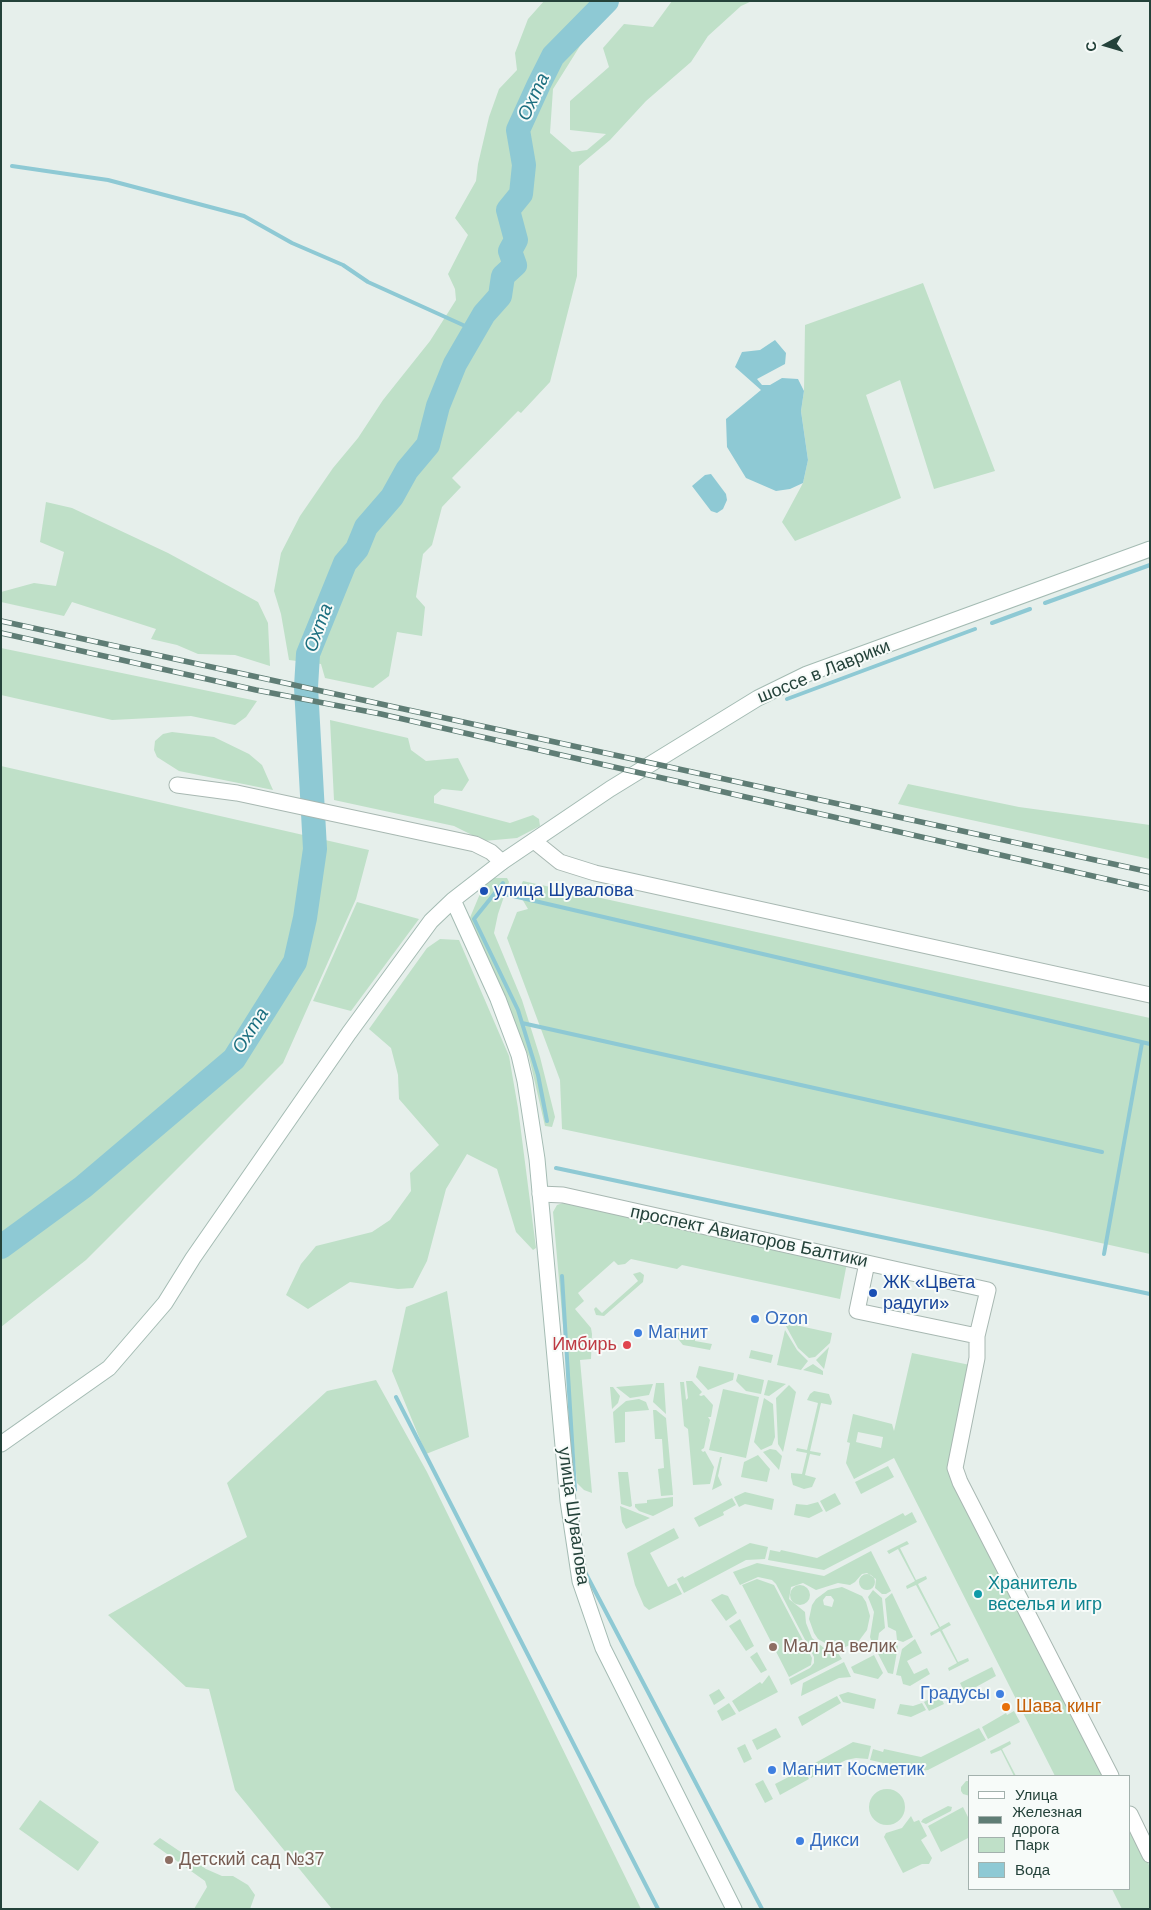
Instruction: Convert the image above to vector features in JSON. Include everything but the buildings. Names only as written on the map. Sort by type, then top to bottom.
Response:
[{"type":"street","name":"шоссе в Лаврики","points":[[1,1444],[109,1368],[165,1303],[193,1258],[349,1033],[430,921],[453,900],[502,862],[610,789],[758,698],[807,674],[1150,549]]},
{"type":"street","points":[[177,786],[237,793],[475,844],[491,852],[502,862]]},
{"type":"street","points":[[534,841],[560,862],[595,873],[1150,995]]},
{"type":"street","name":"улица Шувалова","points":[[453,900],[498,999],[520,1055],[536,1150],[568,1501],[580,1581],[603,1648],[734,1909]]},
{"type":"street","name":"проспект Авиаторов Балтики","points":[[540,1194],[563,1195],[988,1290],[977,1336]]},
{"type":"street","points":[[867,1263],[857,1311],[977,1336],[977,1358],[955,1468],[960,1482],[1110,1775]]},
{"type":"street","points":[[1131,1816],[1150,1854]]},
{"type":"green space","points":[[544,1],[616,1],[580,46],[553,89],[550,133],[572,152],[587,150],[606,134],[570,130],[570,101],[609,67],[603,48],[624,24],[653,27],[672,1],[752,1],[741,6],[708,36],[691,62],[646,101],[610,140],[579,166],[577,276],[550,382],[521,413],[518,411],[452,478],[461,487],[442,507],[432,545],[423,554],[416,597],[425,607],[422,636],[397,632],[389,676],[373,688],[325,678],[321,664],[289,660],[281,614],[274,591],[281,553],[300,516],[333,468],[358,438],[383,400],[430,341],[456,300],[455,289],[448,274],[468,235],[455,218],[476,181],[489,117],[499,89],[517,70],[515,53],[528,19]]},
{"type":"green space","points":[[923,283],[995,471],[934,489],[900,380],[866,395],[901,498],[795,541],[782,522],[803,483],[808,460],[801,411],[804,391],[805,325]]},
{"type":"green space","points":[[46,502],[72,508],[168,553],[258,602],[268,623],[270,666],[235,655],[198,654],[177,645],[151,639],[156,629],[72,602],[64,616],[1,602],[1,592],[34,583],[56,586],[64,552],[40,542]]},
{"type":"green space","points":[[1,648],[257,701],[246,717],[235,725],[191,716],[112,720],[1,695]]},
{"type":"green space","points":[[330,720],[408,738],[411,750],[426,761],[458,758],[469,780],[462,791],[442,789],[434,796],[434,803],[510,823],[533,815],[539,819],[540,826],[517,838],[484,841],[454,826],[334,800]]},
{"type":"green space","points":[[172,732],[214,737],[249,754],[262,765],[273,790],[179,771],[157,757],[154,750],[155,741],[163,734]]},
{"type":"green space","points":[[1,766],[369,850],[356,899],[283,1063],[86,1260],[1,1327]]},
{"type":"green space","points":[[908,784],[1019,807],[1150,825],[1150,859],[898,804]]},
{"type":"green space","points":[[494,878],[507,878],[509,882],[498,914],[494,933],[522,1000],[540,1057],[555,1117],[552,1127],[545,1126],[529,1057],[469,920],[482,889],[488,881]]},
{"type":"green space","points":[[523,881],[1150,1018],[1150,1254],[562,1129],[560,1080],[507,938],[517,912],[528,909],[518,892]]},
{"type":"green space","points":[[357,902],[419,919],[351,1011],[313,1001]]},
{"type":"green space","points":[[440,939],[459,940],[509,1056],[518,1108],[536,1248],[533,1250],[516,1232],[497,1169],[467,1154],[446,1189],[427,1261],[413,1288],[398,1289],[350,1282],[308,1309],[286,1295],[301,1264],[316,1246],[372,1232],[390,1220],[411,1191],[410,1173],[439,1145],[399,1099],[398,1075],[391,1048],[369,1029],[427,948]]},
{"type":"green space","points":[[563,1203],[847,1263],[840,1299],[682,1265],[677,1269],[631,1259],[625,1264],[618,1265],[614,1261],[578,1293],[584,1301],[575,1309],[591,1328],[592,1334],[591,1359],[580,1360],[592,1493],[584,1490],[577,1483],[553,1212],[557,1205]]},
{"type":"green space","points":[[640,1272],[644,1275],[643,1282],[604,1316],[596,1315],[594,1309],[596,1307],[602,1313],[638,1281],[633,1274]]},
{"type":"green space","points":[[447,1291],[469,1437],[426,1454],[392,1371],[406,1307]]},
{"type":"green space","points":[[786,1323],[832,1333],[830,1343],[815,1357],[809,1358],[798,1348]]},
{"type":"green space","points":[[785,1330],[797,1350],[808,1361],[801,1370],[777,1365]]},
{"type":"green space","points":[[676,1332],[690,1335],[695,1338],[695,1341],[712,1344],[710,1350],[683,1345],[674,1334]]},
{"type":"green space","points":[[829,1347],[824,1369],[816,1360]]},
{"type":"green space","points":[[751,1350],[773,1355],[771,1363],[749,1358]]},
{"type":"green space","points":[[912,1353],[970,1365],[949,1465],[1104,1775],[1054,1775],[894,1458],[854,1479],[846,1463],[850,1443],[847,1442],[853,1414],[892,1424],[894,1431]],"holes":[[[858,1432],[883,1437],[881,1448],[856,1442]]]},
{"type":"green space","points":[[813,1364],[823,1371],[823,1375],[803,1370]]},
{"type":"green space","points":[[699,1366],[734,1373],[733,1380],[708,1390],[696,1377]]},
{"type":"green space","points":[[738,1374],[764,1380],[761,1394],[746,1391],[736,1381]]},
{"type":"green space","points":[[376,1380],[427,1472],[641,1909],[332,1909],[235,1790],[209,1689],[186,1687],[108,1615],[247,1537],[227,1483],[327,1391]]},
{"type":"green space","points":[[768,1380],[786,1384],[769,1396],[764,1395]]},
{"type":"green space","points":[[686,1381],[692,1381],[702,1392],[699,1395],[704,1395],[713,1405],[711,1417],[708,1417],[710,1420],[704,1448],[701,1450],[705,1451],[714,1467],[710,1484],[693,1485],[688,1429],[684,1426],[680,1382],[684,1382],[686,1400],[688,1398]]},
{"type":"green space","points":[[656,1383],[664,1383],[666,1414],[653,1402]]},
{"type":"green space","points":[[653,1384],[649,1395],[630,1398],[616,1387]]},
{"type":"green space","points":[[789,1385],[796,1392],[783,1452],[778,1444],[776,1398]]},
{"type":"green space","points":[[610,1387],[613,1387],[620,1396],[618,1403],[612,1409]]},
{"type":"green space","points":[[723,1389],[759,1397],[746,1458],[709,1450]]},
{"type":"green space","points":[[814,1391],[829,1394],[832,1402],[831,1405],[821,1403],[810,1451],[821,1453],[820,1456],[810,1454],[805,1475],[816,1478],[812,1487],[804,1489],[793,1485],[791,1473],[802,1474],[807,1453],[796,1451],[797,1448],[807,1450],[818,1403],[807,1400]]},
{"type":"green space","points":[[764,1398],[773,1404],[775,1437],[772,1445],[761,1450],[754,1442]]},
{"type":"green space","points":[[639,1399],[646,1402],[649,1410],[625,1412],[625,1442],[615,1443],[613,1412],[626,1401]]},
{"type":"green space","points":[[653,1410],[656,1410],[666,1418],[673,1495],[661,1496],[658,1469],[664,1468],[662,1439],[655,1439]]},
{"type":"green space","points":[[770,1449],[776,1450],[782,1456],[779,1470],[763,1452]]},
{"type":"green space","points":[[758,1455],[770,1469],[767,1482],[741,1477],[744,1462]]},
{"type":"green space","points":[[720,1457],[722,1457],[718,1476],[722,1485],[712,1490]]},
{"type":"green space","points":[[888,1466],[894,1477],[861,1494],[855,1482]]},
{"type":"green space","points":[[618,1472],[628,1472],[632,1506],[630,1507],[621,1504]]},
{"type":"green space","points":[[745,1492],[774,1499],[772,1510],[745,1504],[739,1507],[734,1497]]},
{"type":"green space","points":[[835,1493],[841,1504],[826,1512],[820,1501]]},
{"type":"green space","points":[[673,1497],[673,1506],[653,1516],[639,1511],[635,1507],[635,1504],[647,1503],[647,1500]]},
{"type":"green space","points":[[732,1498],[736,1505],[723,1512],[724,1515],[699,1527],[694,1518]]},
{"type":"green space","points":[[818,1502],[823,1511],[809,1518],[794,1515],[796,1504],[807,1505]]},
{"type":"green space","points":[[620,1506],[650,1518],[626,1529],[622,1522]]},
{"type":"green space","points":[[912,1512],[917,1522],[824,1570],[768,1560],[770,1550],[780,1552],[781,1550],[817,1558],[903,1513],[905,1516]]},
{"type":"green space","points":[[674,1528],[679,1538],[650,1553],[668,1587],[676,1583],[682,1594],[649,1610],[644,1606],[635,1585],[627,1553]]},
{"type":"green space","points":[[907,1541],[909,1544],[900,1548],[916,1580],[926,1576],[927,1579],[918,1584],[940,1627],[949,1622],[951,1625],[942,1630],[958,1662],[968,1658],[969,1661],[949,1671],[948,1668],[957,1663],[940,1631],[931,1636],[930,1633],[939,1628],[916,1585],[907,1589],[906,1586],[915,1581],[898,1549],[889,1554],[887,1551]]},
{"type":"green space","points":[[750,1543],[768,1547],[765,1559],[746,1560],[684,1593],[677,1579],[683,1576],[684,1578]]},
{"type":"green space","points":[[871,1551],[891,1591],[886,1594],[882,1594],[875,1588],[876,1579],[867,1573],[862,1574],[850,1585],[838,1583],[816,1590],[803,1583],[791,1587],[789,1599],[805,1612],[806,1623],[812,1638],[825,1649],[838,1653],[842,1659],[791,1685],[789,1679],[810,1668],[814,1663],[814,1657],[776,1584],[772,1580],[758,1577],[740,1585],[733,1572],[757,1563],[824,1576]]},
{"type":"green space","points":[[867,1574],[873,1576],[875,1582],[873,1588],[867,1590],[861,1588],[859,1582],[861,1576]]},
{"type":"green space","points":[[757,1579],[774,1585],[812,1658],[811,1665],[789,1677],[742,1585]]},
{"type":"green space","points":[[800,1585],[807,1588],[810,1595],[807,1602],[800,1605],[793,1602],[790,1595],[793,1588]]},
{"type":"green space","points":[[842,1587],[862,1596],[866,1602],[870,1616],[867,1630],[858,1642],[838,1648],[818,1639],[814,1633],[809,1619],[812,1605],[816,1599],[828,1590]],"holes":[[[826,1596],[831,1596],[834,1600],[832,1607],[824,1605],[823,1600]]]},
{"type":"green space","points":[[873,1590],[882,1598],[885,1628],[879,1633],[878,1640],[872,1643],[870,1637],[874,1612],[868,1597]]},
{"type":"green space","points":[[892,1593],[913,1637],[903,1642],[897,1640],[896,1631],[888,1627],[885,1599]]},
{"type":"green space","points":[[722,1594],[728,1596],[737,1613],[726,1621],[711,1600]]},
{"type":"green space","points":[[740,1619],[754,1646],[746,1651],[729,1626]]},
{"type":"green space","points":[[915,1639],[922,1653],[907,1661],[914,1674],[927,1668],[930,1674],[910,1686],[903,1684],[901,1676],[896,1675],[902,1649]]},
{"type":"green space","points":[[880,1643],[886,1647],[895,1644],[898,1646],[893,1674],[888,1673],[874,1646]]},
{"type":"green space","points":[[757,1652],[767,1670],[761,1673],[750,1657]]},
{"type":"green space","points":[[874,1655],[883,1673],[878,1679],[854,1673],[851,1667]]},
{"type":"green space","points":[[844,1662],[851,1677],[839,1678],[801,1696],[803,1683]]},
{"type":"green space","points":[[992,1667],[996,1676],[965,1693],[960,1683]]},
{"type":"green space","points":[[769,1675],[778,1692],[739,1712],[732,1701],[760,1682],[762,1684]]},
{"type":"green space","points":[[719,1689],[725,1698],[714,1705],[709,1695]]},
{"type":"green space","points":[[848,1692],[876,1699],[874,1709],[843,1702],[839,1695]]},
{"type":"green space","points":[[939,1694],[944,1704],[929,1711],[924,1702]]},
{"type":"green space","points":[[837,1696],[841,1703],[802,1726],[798,1717]]},
{"type":"green space","points":[[729,1703],[736,1714],[722,1721],[717,1711]]},
{"type":"green space","points":[[922,1703],[926,1710],[911,1717],[897,1714],[900,1704],[913,1706]]},
{"type":"green space","points":[[1014,1711],[1020,1722],[988,1739],[982,1727],[1006,1713],[1007,1715]]},
{"type":"green space","points":[[776,1728],[781,1737],[757,1750],[752,1740]]},
{"type":"green space","points":[[979,1728],[986,1740],[928,1770],[919,1771],[870,1760],[873,1749],[883,1752],[884,1749],[921,1757]]},
{"type":"green space","points":[[1010,1741],[1011,1744],[1002,1749],[1015,1775],[1014,1775],[1001,1750],[991,1754],[990,1751]]},
{"type":"green space","points":[[853,1742],[871,1746],[868,1759],[856,1758],[846,1760],[811,1778],[806,1768]]},
{"type":"green space","points":[[745,1744],[752,1759],[744,1763],[737,1748]]},
{"type":"green space","points":[[804,1769],[809,1779],[780,1795],[775,1784]]},
{"type":"green space","points":[[763,1780],[773,1799],[765,1803],[755,1784]]},
{"type":"green space","points":[[968,1781],[968,1795],[963,1794],[961,1787]]},
{"type":"green space","points":[[887,1789],[894,1790],[900,1794],[904,1800],[904,1814],[900,1820],[894,1824],[887,1825],[880,1824],[874,1820],[870,1814],[869,1807],[870,1800],[874,1794],[880,1790]]},
{"type":"green space","points":[[40,1800],[99,1842],[78,1871],[19,1829]]},
{"type":"green space","points":[[948,1806],[952,1807],[951,1811],[926,1824],[921,1822],[923,1819]]},
{"type":"green space","points":[[963,1807],[968,1817],[968,1838],[941,1852],[928,1826]]},
{"type":"green space","points":[[911,1816],[914,1822],[919,1820],[927,1836],[921,1840],[932,1858],[929,1864],[922,1864],[903,1873],[884,1837],[886,1833],[902,1828]]},
{"type":"green space","points":[[1131,1829],[1150,1867],[1150,1909],[1122,1909],[1112,1890],[1131,1890]]},
{"type":"green space","points":[[160,1838],[206,1869],[222,1876],[233,1876],[248,1885],[255,1895],[250,1909],[194,1909],[207,1887],[205,1881],[153,1844]]},
{"type":"water","points":[[775,340],[786,353],[785,364],[757,379],[762,385],[770,385],[782,378],[798,379],[804,391],[801,411],[808,460],[803,483],[790,489],[776,491],[746,478],[727,447],[726,419],[761,390],[735,367],[742,352],[760,350]]},
{"type":"water","points":[[711,474],[726,494],[727,500],[723,509],[717,513],[711,511],[692,486],[705,475]]},
{"type":"waterway","name":"Охта","points":[[1,1247],[83,1187],[234,1059],[295,962],[305,918],[315,849],[306,687],[308,654],[345,563],[357,549],[366,527],[392,497],[407,470],[428,445],[438,406],[455,364],[484,314],[500,296],[503,276],[515,265],[510,251],[516,240],[508,210],[521,194],[524,165],[518,130],[539,84],[553,56],[607,1]]},
{"type":"waterway","points":[[12,166],[108,180],[244,216],[292,243],[343,265],[368,282],[474,330]]},
{"type":"waterway","points":[[1045,603],[1150,565]]},
{"type":"waterway","points":[[992,623],[1030,609]]},
{"type":"waterway","points":[[787,699],[975,629]]},
{"type":"waterway","points":[[503,883],[474,919],[518,1010],[538,1075],[547,1121]]},
{"type":"waterway","points":[[496,892],[1150,1044]]},
{"type":"waterway","points":[[522,1023],[1102,1152]]},
{"type":"waterway","points":[[1104,1254],[1142,1043]]},
{"type":"waterway","points":[[556,1168],[1150,1294]]},
{"type":"waterway","points":[[562,1276],[575,1490]]},
{"type":"waterway","points":[[396,1397],[658,1909]]},
{"type":"waterway","points":[[585,1572],[762,1909]]},
{"type":"railway","points":[[1,621],[1150,872]]},
{"type":"railway","points":[[1,633],[256,690],[381,714],[1150,889]]},
{"type":"place","name":"улица Шувалова","points":[[484,891]]},
{"type":"place","name":"ЖК «Цвета радуги»","points":[[873,1293]]},
{"type":"place","name":"Ozon","points":[[755,1319]]},
{"type":"place","name":"Магнит","points":[[638,1333]]},
{"type":"place","name":"Имбирь","points":[[627,1345]]},
{"type":"place","name":"Хранитель веселья и игр","points":[[978,1594]]},
{"type":"place","name":"Мал да велик","points":[[773,1647]]},
{"type":"place","name":"Градусы","points":[[1000,1694]]},
{"type":"place","name":"Шава кинг","points":[[1006,1707]]},
{"type":"place","name":"Магнит Косметик","points":[[772,1770]]},
{"type":"place","name":"Дикси","points":[[800,1841]]},
{"type":"place","name":"Детский сад №37","points":[[169,1860]]}]
